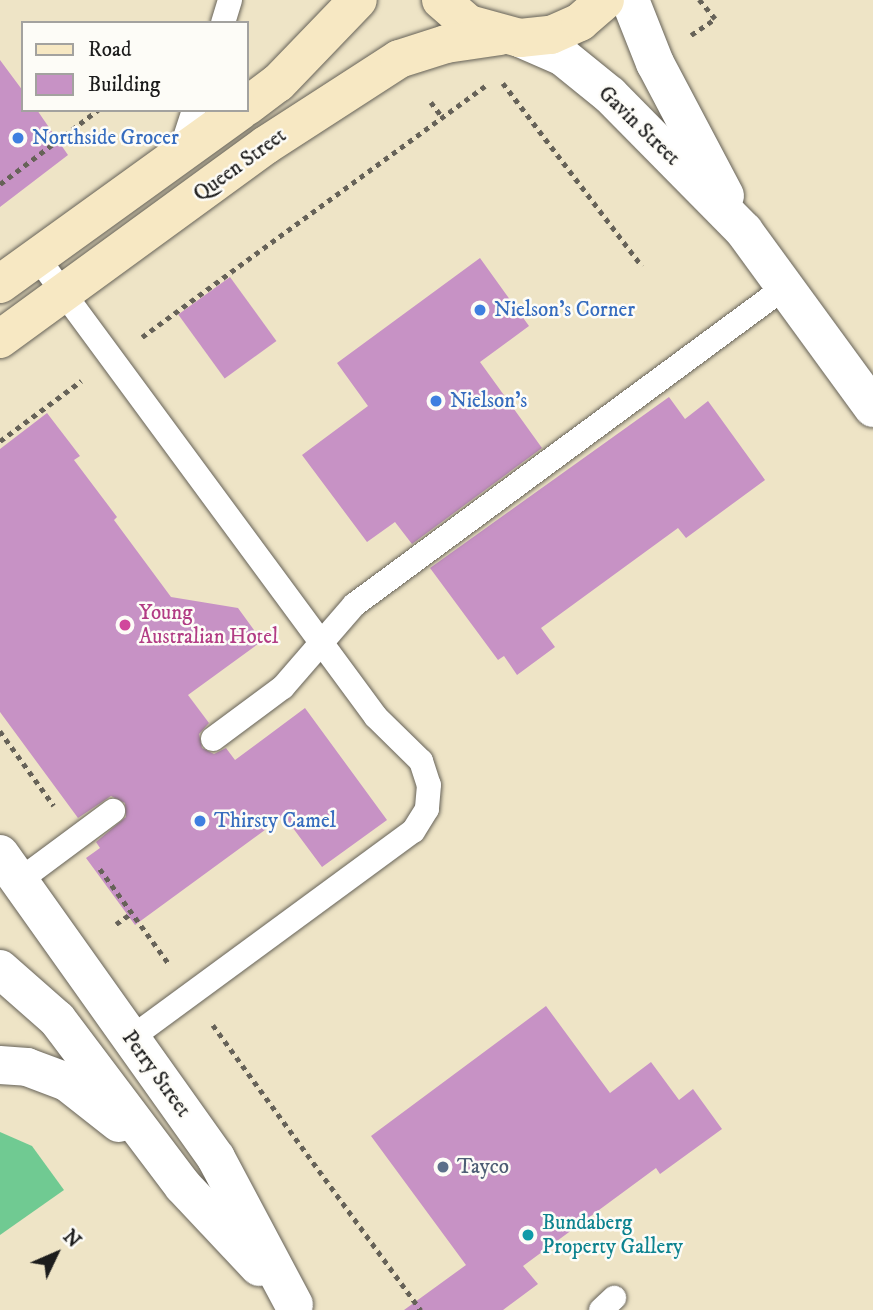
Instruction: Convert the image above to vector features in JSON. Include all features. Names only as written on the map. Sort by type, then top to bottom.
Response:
[{"type":"main road","name":"Queen Street","points":[[248,105],[278,83],[358,0]]},
{"type":"main road","points":[[441,0],[468,23],[510,37]]},
{"type":"main road","name":"Queen Street","points":[[0,339],[266,145],[399,59],[446,44],[551,35],[580,22],[605,0]]},
{"type":"main road","name":"Queen Street","points":[[0,284],[238,112]]},
{"type":"street","name":"Gavin Street","points":[[630,0],[655,62],[744,232]]},
{"type":"street","name":"Gavin Street","points":[[510,37],[563,57],[610,95],[744,232],[873,408]]},
{"type":"street","name":"Perry Street","points":[[10,867],[216,1158],[296,1307]]},
{"type":"street","name":"Perry Street","points":[[0,970],[34,995],[72,1038],[183,1186],[296,1307]]},
{"type":"street","points":[[0,1065],[48,1074],[87,1095],[183,1186]]},
{"type":"lane","points":[[224,21],[230,0]]},
{"type":"lane","points":[[178,157],[193,112]]},
{"type":"lane","points":[[37,257],[376,717],[421,761],[429,785],[422,820],[130,1039]]},
{"type":"lane","points":[[213,739],[283,687],[354,605],[785,286]]},
{"type":"lane","points":[[10,867],[113,811]]},
{"type":"path","points":[[686,39],[715,19],[699,0]]},
{"type":"path","points":[[498,75],[642,266]]},
{"type":"path","points":[[0,441],[487,84]]},
{"type":"path","points":[[431,102],[443,118]]},
{"type":"path","points":[[0,184],[95,112]]},
{"type":"path","points":[[116,924],[132,913]]},
{"type":"green space","points":[[0,1132],[32,1146],[64,1190],[0,1235]]},
{"type":"building","points":[[0,60],[21,88],[21,112],[38,112],[68,155],[0,207]]},
{"type":"building","points":[[480,258],[529,326],[480,362],[542,448],[412,544],[395,522],[367,542],[302,455],[368,406],[337,363]]},
{"type":"building","points":[[230,277],[276,341],[225,379],[178,315]]},
{"type":"building","points":[[669,397],[685,419],[708,401],[765,480],[686,538],[678,528],[541,628],[555,647],[517,675],[504,656],[498,660],[430,568]]},
{"type":"building","name":"Young Australian Hotel","points":[[47,413],[80,456],[74,460],[117,517],[114,520],[171,597],[238,608],[262,641],[188,695],[209,723],[199,734],[202,748],[214,754],[226,748],[235,760],[305,708],[387,820],[322,867],[284,816],[135,925],[86,858],[100,848],[96,842],[126,817],[125,803],[111,796],[78,818],[0,712],[0,449]]},
{"type":"building","points":[[546,1006],[610,1093],[651,1062],[679,1100],[693,1089],[722,1129],[660,1174],[656,1168],[523,1266],[538,1284],[503,1310],[404,1310],[466,1265],[371,1136]]},
{"type":"place","name":"Northside Grocer","points":[[18,138]]},
{"type":"place","name":"Nielson's Corner","points":[[480,310]]},
{"type":"place","name":"Nielson's","points":[[436,401]]},
{"type":"place","name":"Young Australian Hotel","points":[[125,625]]},
{"type":"place","name":"Thirsty Camel","points":[[200,821]]},
{"type":"place","name":"Tayco","points":[[443,1167]]},
{"type":"place","name":"Bundaberg Property Gallery","points":[[528,1235]]}]
